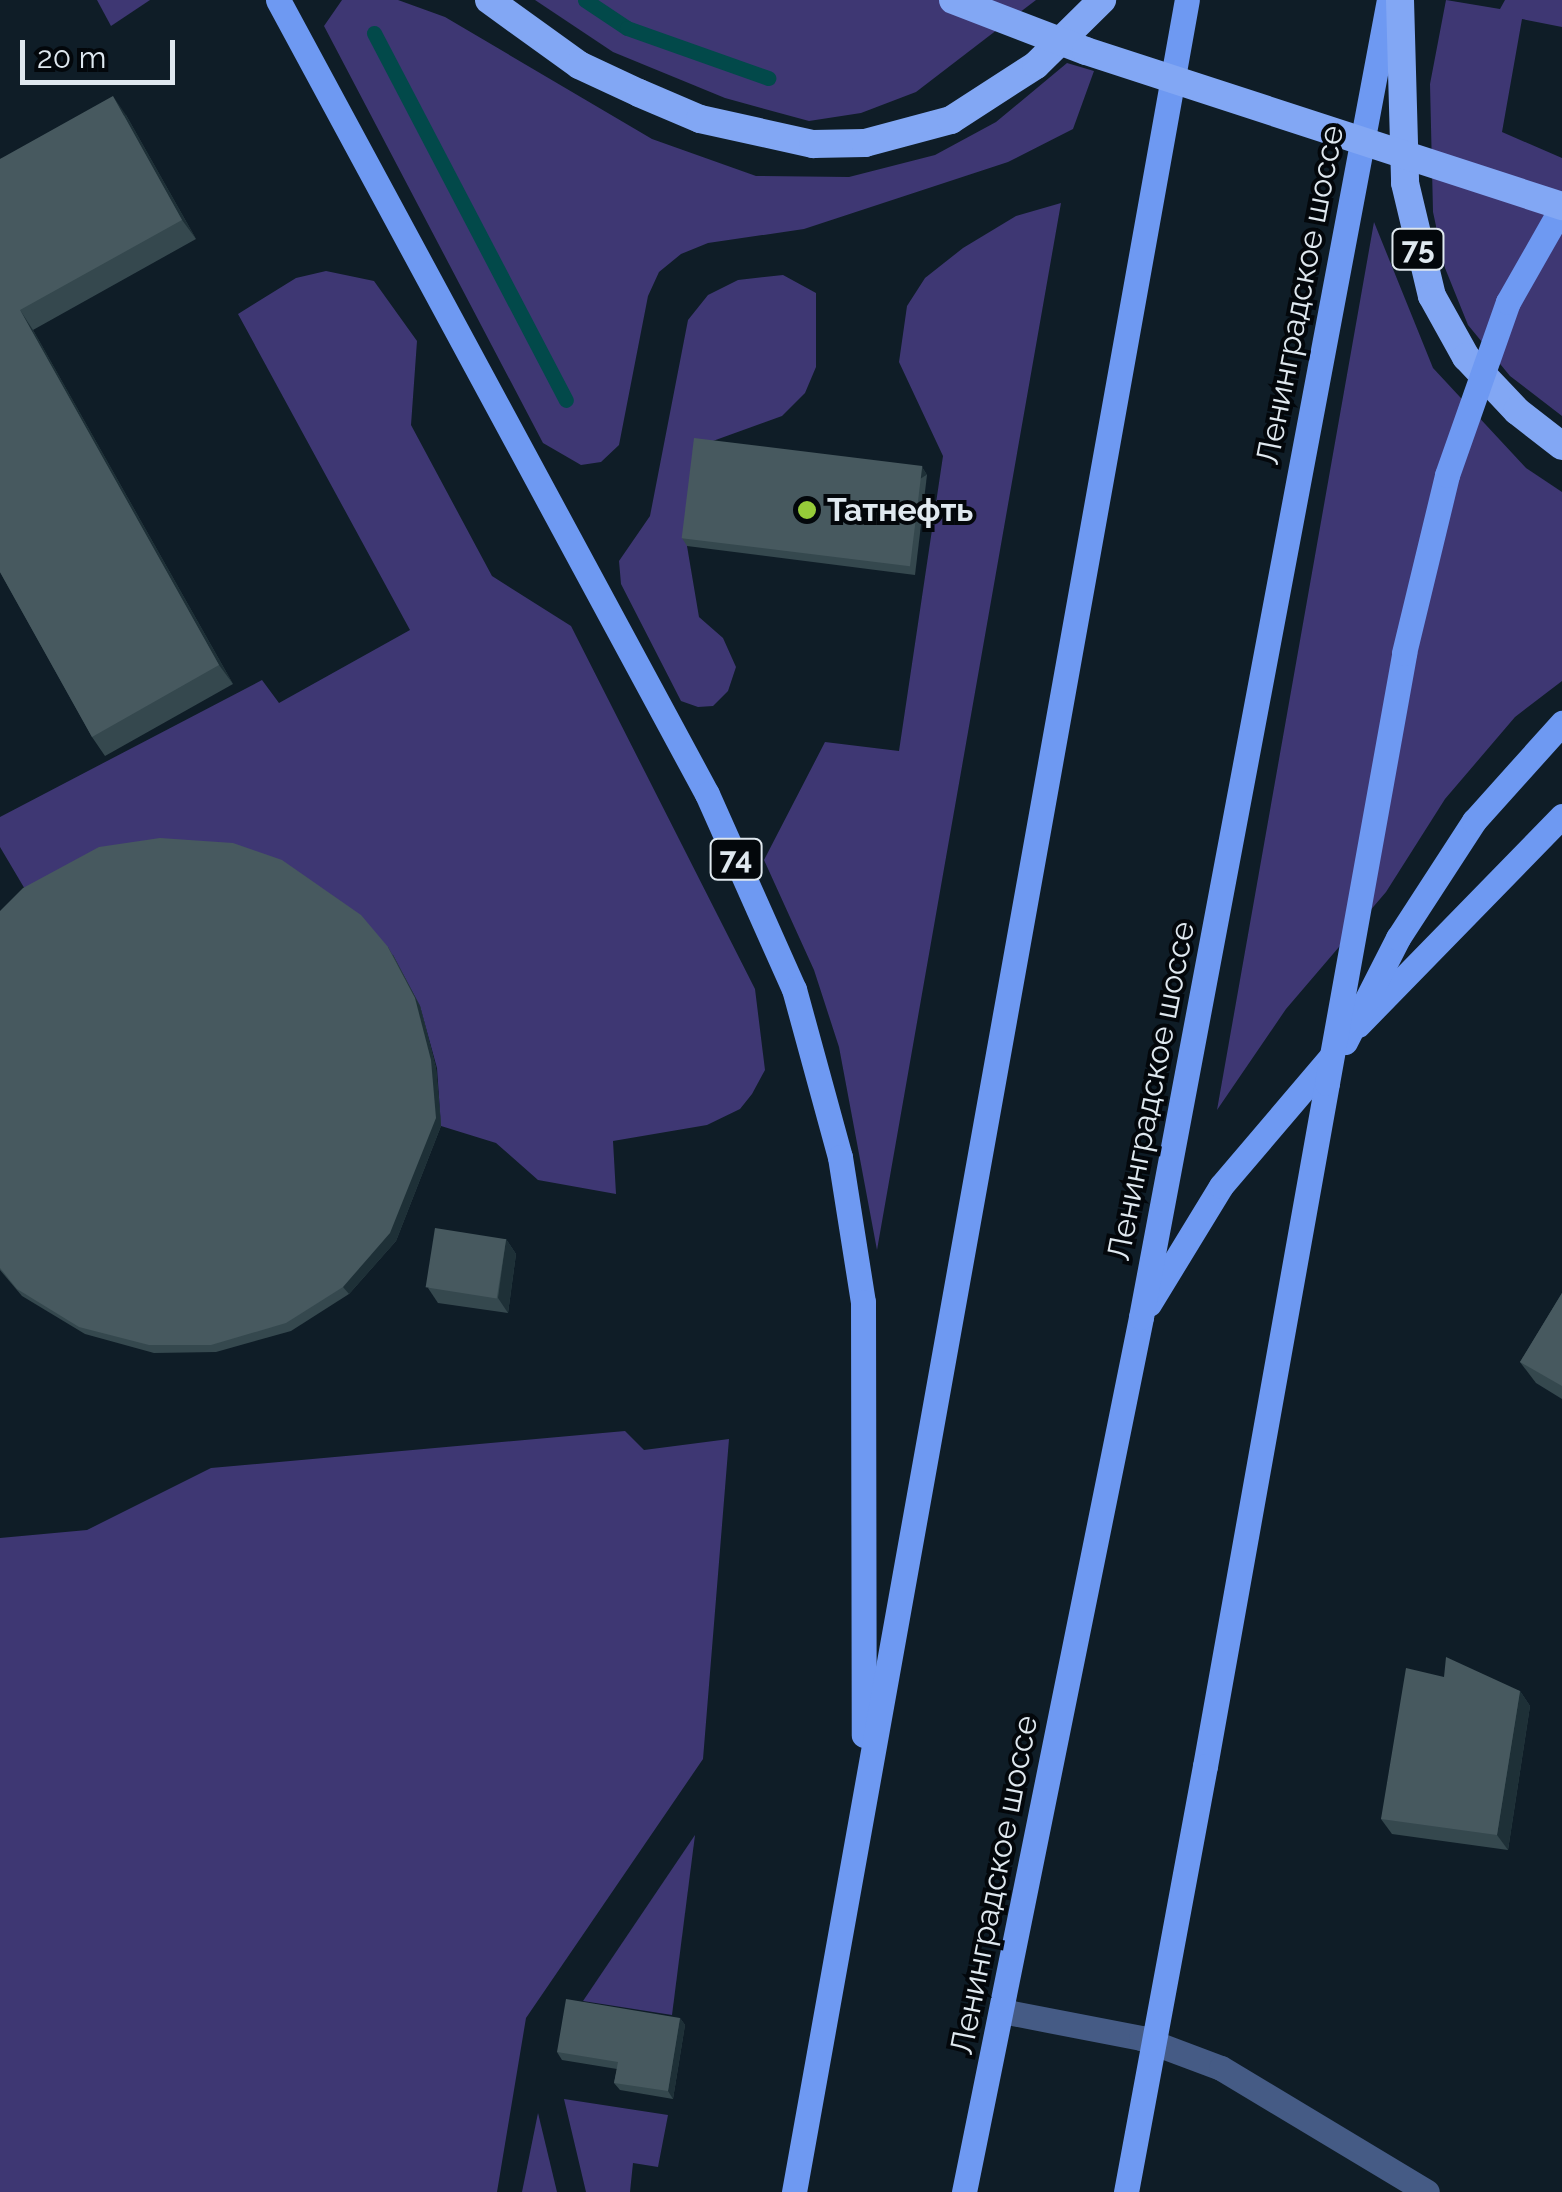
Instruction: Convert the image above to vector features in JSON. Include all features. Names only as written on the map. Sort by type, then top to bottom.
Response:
[{"type":"highway","points":[[489,0],[579,65],[638,93],[700,119],[813,144],[880,141],[951,120],[1036,64],[1102,0]]},
{"type":"highway","points":[[953,0],[1086,51],[1562,207]]},
{"type":"highway","name":"75","points":[[1400,0],[1405,183],[1432,296],[1466,357],[1517,411],[1562,446]]},
{"type":"main road","name":"74","points":[[278,0],[707,794],[794,989],[840,1157],[863,1302],[863,1813]]},
{"type":"main road","points":[[794,2192],[1187,0]]},
{"type":"main road","name":"Ленинградское шоссе","points":[[964,2192],[1141,1316],[1388,0]]},
{"type":"main road","points":[[1126,2192],[1404,653],[1446,476],[1508,302],[1562,207]]},
{"type":"main road","points":[[1327,1083],[1366,993],[1434,879],[1505,780],[1562,723]]},
{"type":"main road","points":[[1141,1316],[1234,1172],[1357,1026],[1562,816]]},
{"type":"street","points":[[1002,2011],[1141,2038],[1221,2068],[1428,2192]]},
{"type":"shaded area","points":[[97,0],[150,0],[111,26]]},
{"type":"shaded area","points":[[342,0],[398,0],[445,17],[652,139],[756,176],[849,177],[935,155],[996,122],[1067,63],[1094,71],[1073,129],[1008,162],[804,229],[708,243],[681,254],[659,272],[648,296],[619,445],[601,462],[581,465],[543,443],[324,26]]},
{"type":"shaded area","points":[[535,0],[1036,0],[916,92],[861,113],[809,121],[725,98],[613,52]]},
{"type":"shaded area","points":[[1446,0],[1500,9],[1505,0],[1562,0],[1562,27],[1522,19],[1502,132],[1562,158],[1562,416],[1510,376],[1468,325],[1445,268],[1433,212],[1430,84]]},
{"type":"shaded area","points":[[1061,203],[877,1250],[839,1047],[814,970],[764,860],[825,742],[899,751],[943,456],[899,362],[907,306],[925,278],[963,248],[1016,216]]},
{"type":"shaded area","points":[[1374,222],[1433,368],[1526,468],[1562,492],[1562,681],[1515,717],[1445,799],[1386,892],[1286,1009],[1217,1110]]},
{"type":"shaded area","points":[[326,271],[374,281],[417,341],[411,425],[492,576],[571,626],[755,989],[765,1070],[752,1094],[740,1109],[707,1125],[613,1141],[616,1194],[538,1180],[496,1143],[441,1126],[437,1068],[420,1006],[393,955],[29,896],[0,847],[0,817],[262,680],[279,703],[410,630],[238,314],[296,278]]},
{"type":"shaded area","points":[[783,275],[816,293],[816,367],[805,393],[782,416],[699,446],[687,546],[699,617],[723,638],[736,667],[728,691],[713,706],[698,707],[681,701],[621,584],[619,561],[650,516],[688,320],[708,295],[738,280]]},
{"type":"shaded area","points":[[625,1431],[644,1450],[729,1439],[703,1759],[526,2018],[497,2192],[0,2192],[0,1538],[87,1530],[211,1468]]},
{"type":"shaded area","points":[[695,1835],[672,2015],[583,2001]]},
{"type":"shaded area","points":[[564,2099],[668,2115],[658,2167],[633,2163],[630,2192],[586,2192]]},
{"type":"shaded area","points":[[538,2113],[557,2192],[522,2192]]},
{"type":"building","points":[[113,96],[182,220],[20,310],[219,665],[92,737],[0,572],[0,159]]},
{"type":"building","name":"Татнефть","points":[[694,438],[922,466],[910,566],[682,538]]},
{"type":"building","points":[[160,838],[233,843],[282,860],[361,915],[388,947],[415,998],[431,1060],[436,1118],[390,1233],[343,1287],[286,1323],[211,1345],[149,1345],[79,1327],[17,1289],[0,1268],[0,911],[23,888],[99,847]]},
{"type":"building","points":[[435,1228],[506,1239],[497,1299],[426,1287]]},
{"type":"building","points":[[1562,1293],[1562,1386],[1520,1362]]},
{"type":"building","points":[[1446,1657],[1520,1691],[1497,1835],[1381,1819],[1406,1668],[1444,1677]]},
{"type":"building","points":[[566,1999],[680,2018],[668,2091],[614,2083],[618,2062],[557,2052]]},
{"type":"waterway","points":[[585,0],[627,28],[768,78]]},
{"type":"waterway","points":[[374,33],[566,400]]},
{"type":"place","name":"Татнефть","points":[[807,510]]}]
